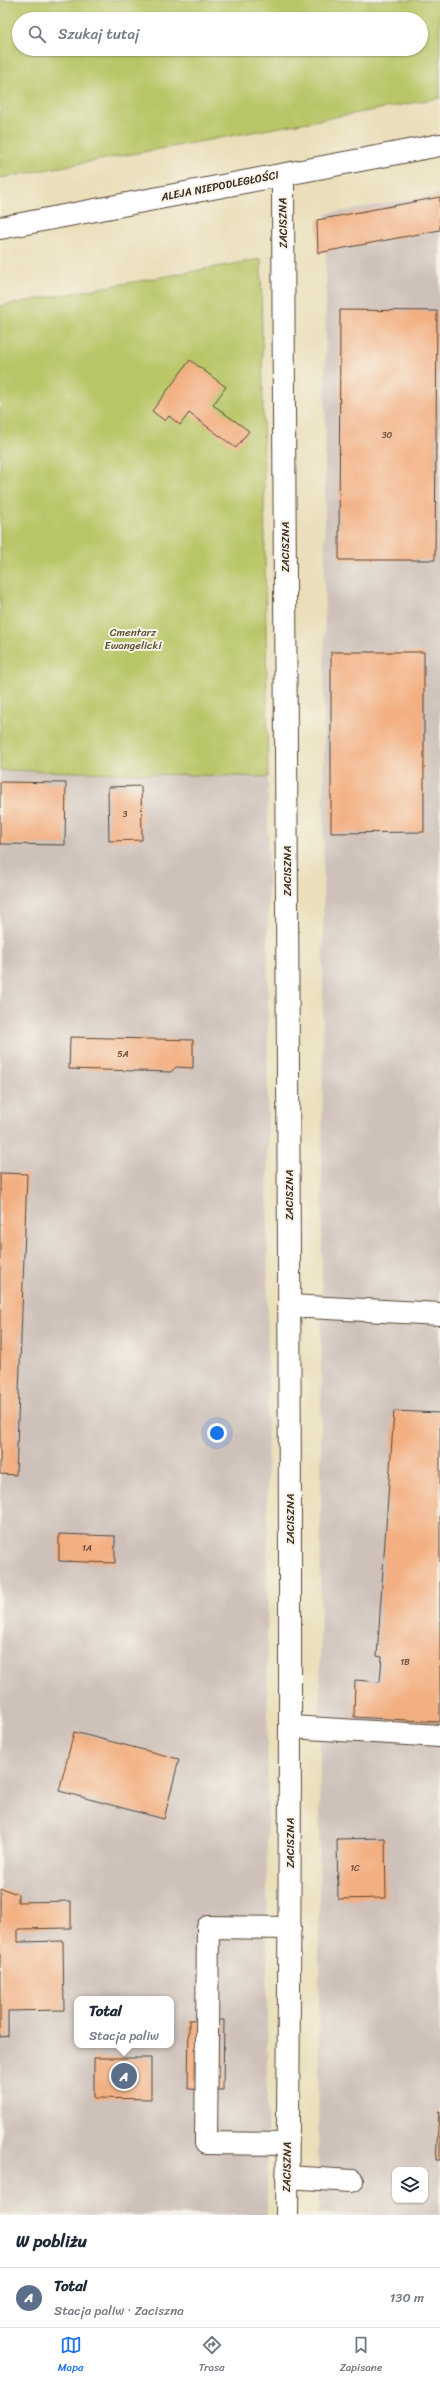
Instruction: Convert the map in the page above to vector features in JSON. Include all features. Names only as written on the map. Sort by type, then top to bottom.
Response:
[{"type":"street","name":"ALEJA NIEPODLEGŁOŚCI","points":[[0,228],[440,145]]},
{"type":"street","name":"ZACISZNA","points":[[282,175],[290,1306],[291,1726],[286,2215]]},
{"type":"street","points":[[290,1306],[440,1314]]},
{"type":"street","points":[[291,1726],[440,1736]]},
{"type":"street","points":[[287,2144],[206,2143],[208,1927],[290,1928]]},
{"type":"street","points":[[287,2177],[352,2181]]},
{"type":"shaded area","points":[[440,194],[440,2215],[318,2215],[326,214]]},
{"type":"shaded area","points":[[0,770],[268,777],[267,2215],[0,2215]]},
{"type":"green space","points":[[0,0],[440,0],[440,98],[0,178]]},
{"type":"green space","name":"Cmentarz Ewangelicki","points":[[261,259],[268,777],[0,770],[0,306]]},
{"type":"building","points":[[440,197],[440,230],[318,253],[317,220]]},
{"type":"building","points":[[340,310],[437,311],[435,560],[339,560]]},
{"type":"building","points":[[190,360],[226,387],[213,405],[249,431],[236,448],[189,413],[180,425],[169,416],[165,421],[152,411]]},
{"type":"building","points":[[331,652],[424,652],[424,832],[331,833]]},
{"type":"building","points":[[0,782],[66,783],[65,845],[0,844]]},
{"type":"building","points":[[141,786],[142,840],[109,841],[108,787]]},
{"type":"building","points":[[70,1037],[193,1040],[193,1068],[176,1067],[171,1072],[69,1069]]},
{"type":"building","points":[[0,1173],[27,1174],[16,1475],[0,1474]]},
{"type":"building","points":[[394,1411],[440,1413],[440,1722],[354,1717],[355,1680],[380,1682],[382,1657],[377,1656]]},
{"type":"building","points":[[59,1534],[115,1536],[115,1563],[59,1561]]},
{"type":"building","points":[[74,1732],[179,1759],[164,1819],[59,1791]]},
{"type":"building","points":[[385,1838],[386,1898],[338,1899],[337,1839]]},
{"type":"building","points":[[0,1888],[18,1894],[18,1902],[71,1901],[71,1928],[18,1929],[18,1942],[63,1941],[64,2010],[8,2011],[8,2036],[0,2037]]},
{"type":"building","points":[[189,2020],[224,2020],[223,2090],[188,2089]]},
{"type":"building","points":[[94,2058],[151,2058],[151,2099],[94,2098]]},
{"type":"building","points":[[439,2111],[440,2160],[436,2160]]},
{"type":"place","name":"Total","points":[[124,2076]]}]
